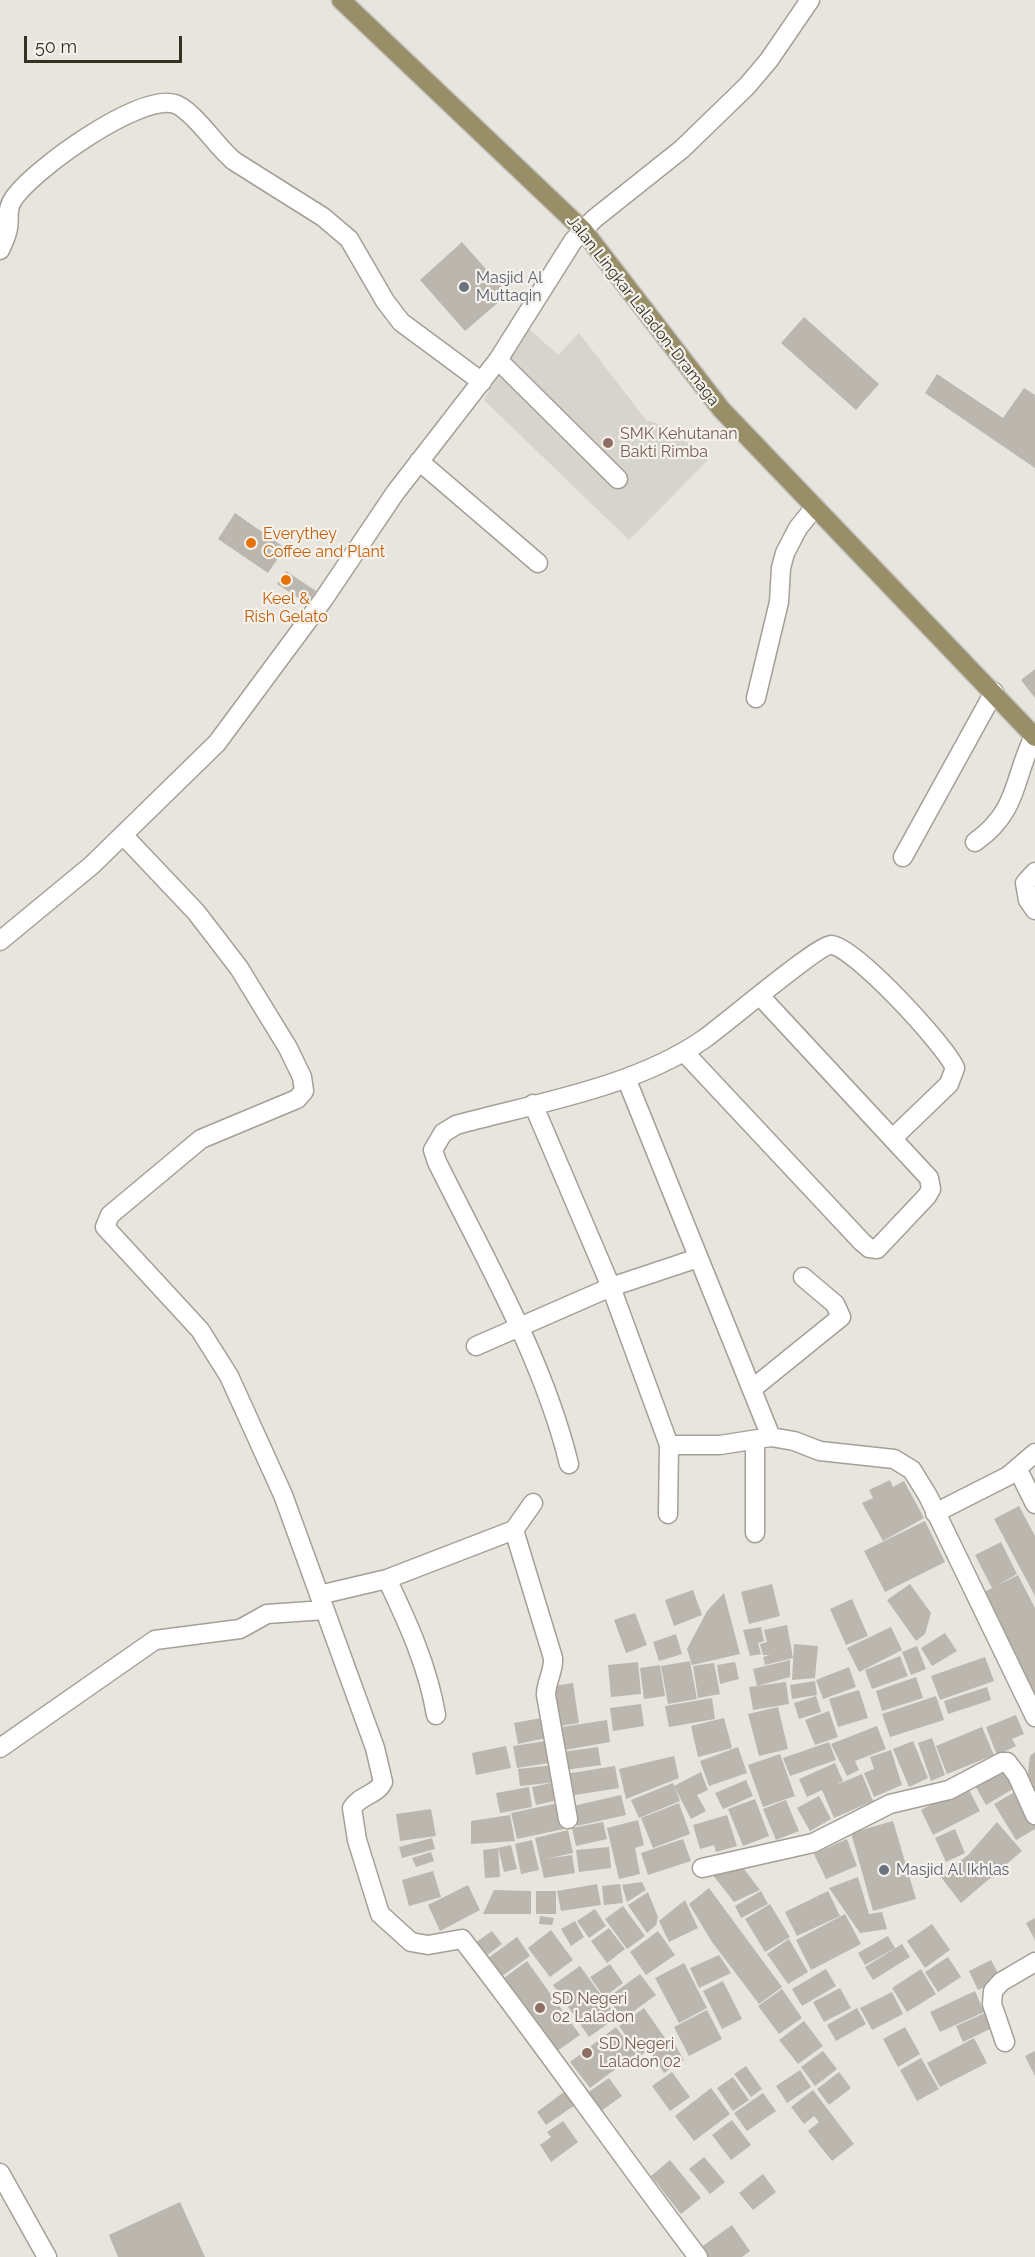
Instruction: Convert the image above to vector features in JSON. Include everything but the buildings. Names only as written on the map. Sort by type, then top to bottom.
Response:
[{"type":"main road","name":"Jalan Lingkar Laladon-Dramaga","points":[[341,0],[583,230],[720,410],[1035,736]]},
{"type":"street","points":[[0,941],[92,865],[217,743],[323,600],[419,460],[498,360],[561,257],[583,230],[682,149],[747,86],[769,60],[810,0]]},
{"type":"street","points":[[0,250],[8,229],[8,207],[26,184],[47,165],[76,144],[136,111],[161,102],[175,104],[188,111],[220,150],[238,165],[323,217],[349,239],[385,301],[401,322],[482,382]]},
{"type":"street","points":[[498,360],[618,478]]},
{"type":"street","points":[[419,460],[538,563]]},
{"type":"street","points":[[756,698],[779,602],[781,568],[785,553],[798,528],[815,507]]},
{"type":"street","points":[[903,858],[994,692]]},
{"type":"street","points":[[975,842],[993,830],[1006,810],[1035,736]]},
{"type":"street","points":[[123,836],[196,912],[238,969],[288,1048],[302,1077],[304,1091],[297,1099],[201,1139],[110,1215],[105,1227],[200,1330],[229,1376],[283,1495],[375,1748],[383,1782],[380,1789],[358,1799],[352,1808],[357,1840],[380,1914],[411,1942],[428,1945],[462,1939],[569,2080],[614,2147],[698,2257]]},
{"type":"street","points":[[1035,872],[1025,883],[1028,900],[1035,910]]},
{"type":"street","points":[[569,1464],[562,1437],[518,1326],[433,1150],[443,1133],[456,1125],[626,1078],[684,1052],[760,997],[808,956],[820,948],[835,945],[861,963],[935,1038],[950,1056],[955,1068],[953,1080],[894,1137]]},
{"type":"street","points":[[684,1052],[862,1242],[873,1249],[884,1243],[931,1189],[929,1178],[894,1137],[760,997]]},
{"type":"street","points":[[626,1078],[752,1389],[763,1439],[755,1533]]},
{"type":"street","points":[[533,1104],[611,1287],[669,1444],[668,1514]]},
{"type":"street","points":[[476,1346],[611,1287],[699,1258]]},
{"type":"street","points":[[752,1389],[841,1317],[835,1304],[803,1277]]},
{"type":"street","points":[[669,1444],[720,1445],[763,1439],[794,1441],[820,1451],[887,1458],[905,1464],[921,1484],[1035,1717]]},
{"type":"street","points":[[935,1513],[1018,1470],[1035,1453]]},
{"type":"street","points":[[1018,1470],[1035,1504]]},
{"type":"street","points":[[0,1748],[155,1640],[240,1629],[267,1614],[322,1603],[514,1530],[533,1503]]},
{"type":"street","points":[[514,1530],[553,1658],[554,1669],[546,1685],[546,1695],[568,1819]]},
{"type":"street","points":[[387,1579],[407,1620],[432,1686],[436,1715]]},
{"type":"street","points":[[702,1868],[801,1847],[890,1804],[949,1790],[1002,1762],[1007,1762],[1017,1775],[1035,1815]]},
{"type":"street","points":[[1005,2042],[992,2004],[993,1991],[1001,1982],[1035,1962]]},
{"type":"street","points":[[0,2173],[47,2257]]},
{"type":"shaded area","name":"SMK Kehutanan Bakti Rimba","points":[[527,327],[558,355],[579,333],[646,420],[668,427],[708,460],[629,540],[484,400]]},
{"type":"place","name":"Masjid Al Muttaqin","points":[[464,287]]},
{"type":"place","name":"SMK Kehutanan Bakti Rimba","points":[[608,443]]},
{"type":"place","name":"Everythey Coffee and Plant","points":[[251,543]]},
{"type":"place","name":"Keel & Rish Gelato","points":[[286,580]]},
{"type":"place","name":"Masjid Al Ikhlas","points":[[884,1870]]},
{"type":"place","name":"SD Negeri 02 Laladon","points":[[540,2008]]},
{"type":"place","name":"SD Negeri Laladon 02","points":[[587,2053]]}]
